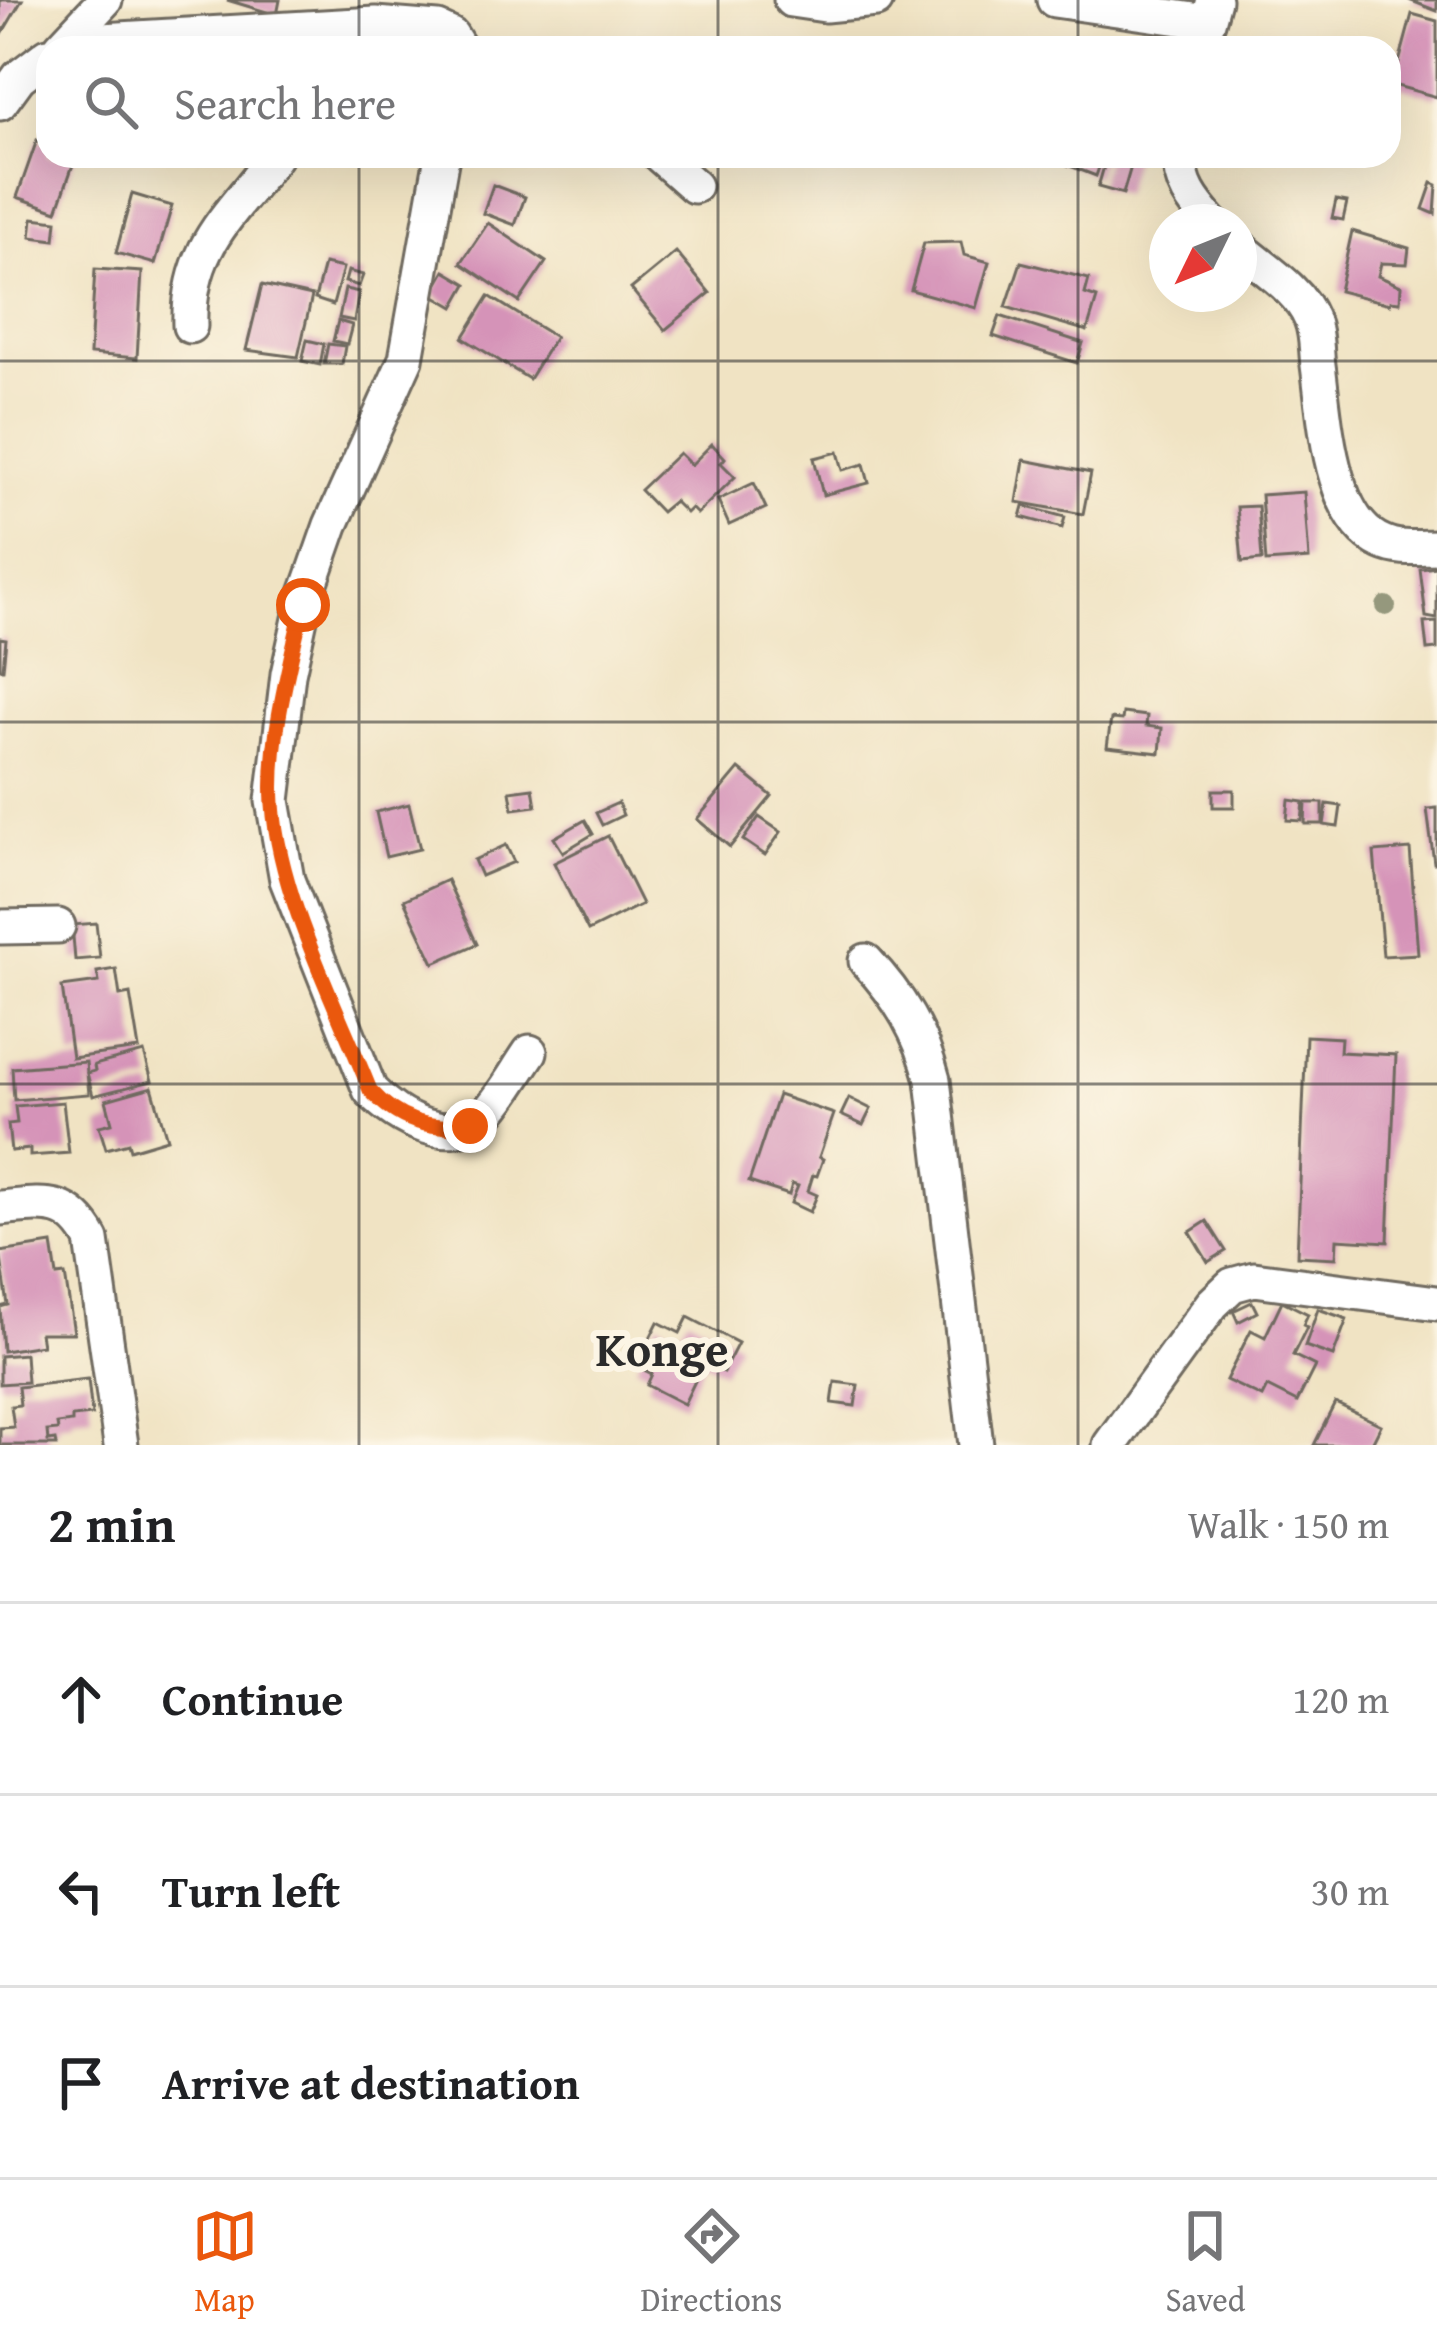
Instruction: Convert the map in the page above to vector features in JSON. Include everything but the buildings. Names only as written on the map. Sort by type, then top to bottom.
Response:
[{"type":"street","points":[[70,36],[105,0]]},
{"type":"street","points":[[791,0],[825,5],[876,0]]},
{"type":"street","points":[[1054,0],[1208,23]]},
{"type":"street","points":[[322,36],[375,25],[438,28],[452,36]]},
{"type":"street","points":[[0,103],[19,77],[36,64]]},
{"type":"street","points":[[190,326],[191,282],[200,256],[265,168]]},
{"type":"street","points":[[440,168],[406,359],[331,525],[303,605],[288,674],[273,801],[287,880],[370,1090],[388,1110],[437,1129],[470,1126],[487,1113],[530,1052]]},
{"type":"street","points":[[674,168],[694,186]]},
{"type":"street","points":[[1179,168],[1196,204]]},
{"type":"street","points":[[1257,262],[1294,294],[1315,326],[1327,434],[1351,513],[1377,541],[1395,547],[1437,547]]},
{"type":"street","points":[[0,927],[58,926]]},
{"type":"street","points":[[866,962],[900,1001],[923,1044],[933,1080],[976,1445]]},
{"type":"street","points":[[0,1208],[46,1204],[68,1209],[92,1240],[121,1445]]},
{"type":"street","points":[[1110,1445],[1212,1304],[1232,1285],[1254,1279],[1437,1304]]},
{"type":"district","name":"Konge","points":[[662,1348]]},
{"type":"route","points":[[303,605],[277,745],[273,801],[287,880],[370,1090],[388,1110],[407,1121],[437,1129],[470,1126]]}]
